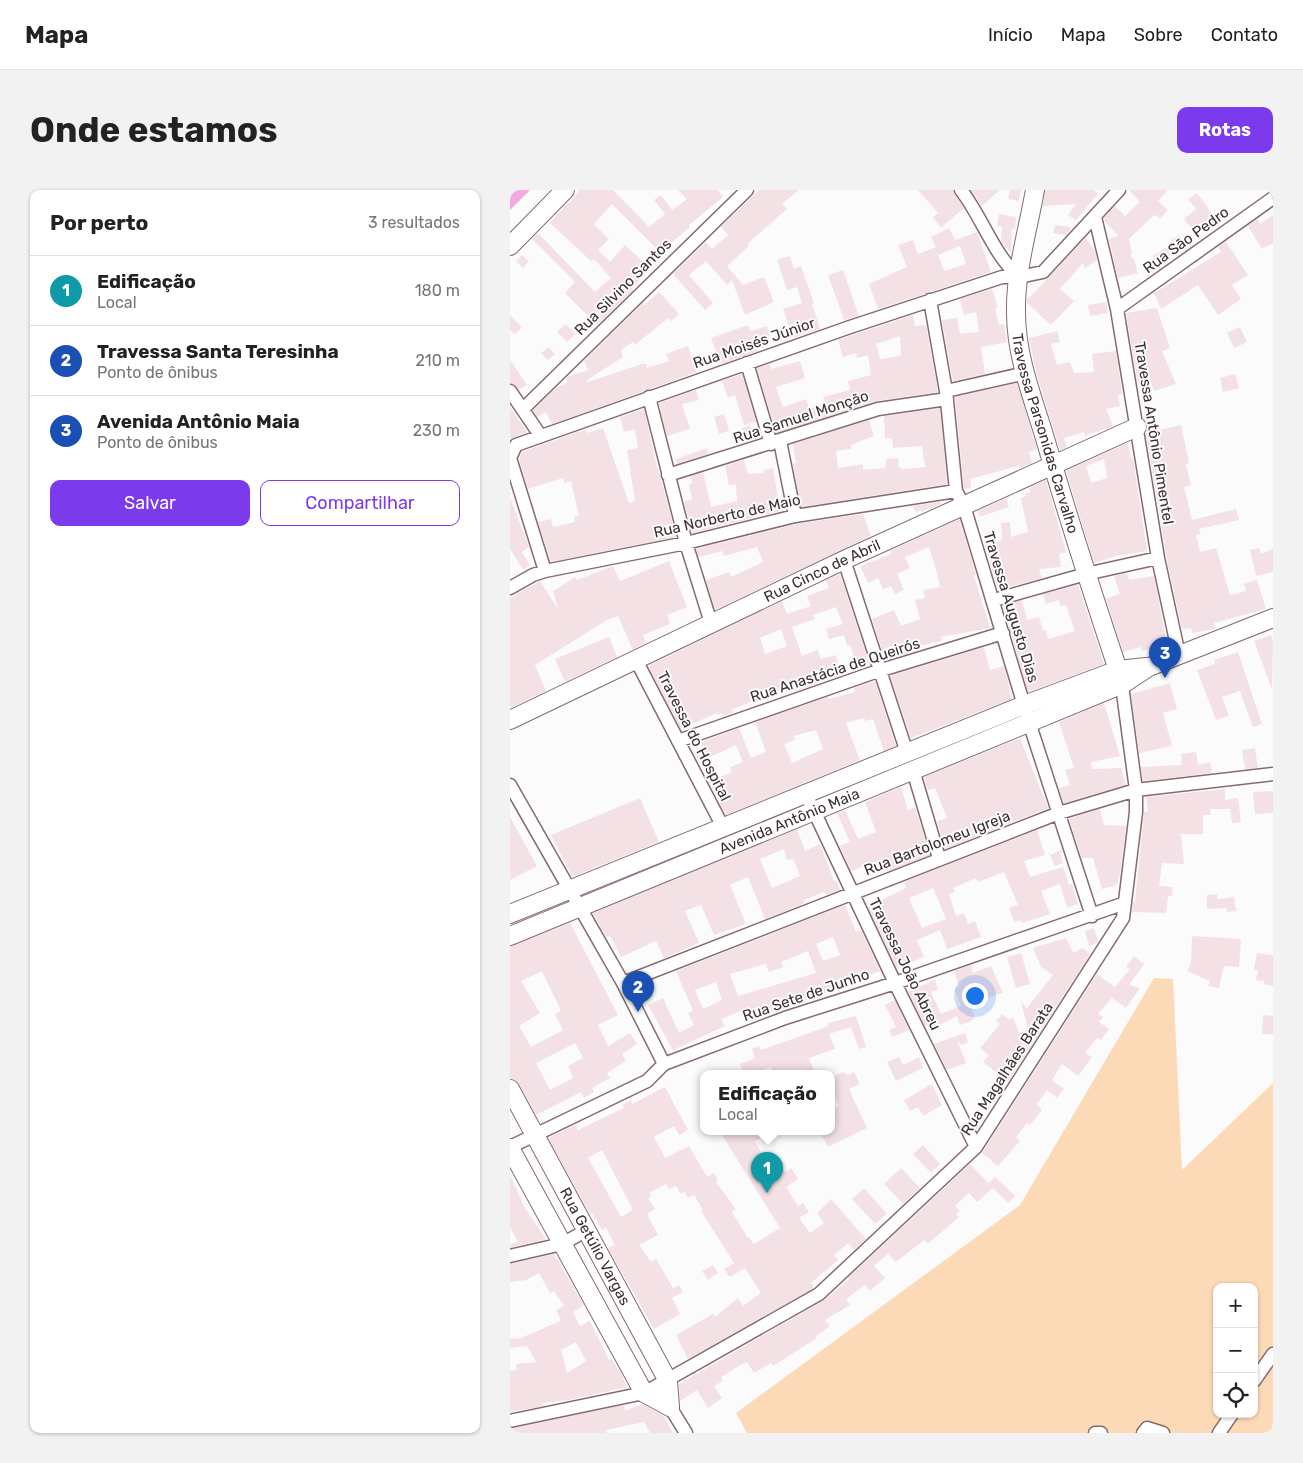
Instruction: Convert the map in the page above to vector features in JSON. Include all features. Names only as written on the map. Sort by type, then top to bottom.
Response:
[{"type":"street","points":[[510,246],[565,190]]},
{"type":"street","name":"Rua Silvino Santos","points":[[523,409],[747,190]]},
{"type":"street","points":[[961,190],[975,209],[1006,265],[1019,276]]},
{"type":"street","name":"Travessa Parsonidas Carvalho","points":[[1035,190],[1019,276],[1016,324],[1026,374],[1052,464],[1120,677]]},
{"type":"street","name":"Rua Moisés Júnior","points":[[510,458],[516,445],[649,397],[1002,276],[1019,276],[1043,272],[1119,190]]},
{"type":"street","name":"Rua São Pedro","points":[[1117,309],[1273,198]]},
{"type":"street","name":"Travessa Antônio Pimentel","points":[[1095,216],[1117,309],[1158,558],[1179,655]]},
{"type":"street","name":"Travessa Augusto Dias","points":[[930,300],[946,395],[960,499],[994,600],[1029,722],[1092,916]]},
{"type":"street","points":[[747,363],[776,442],[796,516]]},
{"type":"street","name":"Rua Samuel Monção","points":[[668,475],[878,409],[946,395],[1026,374]]},
{"type":"street","points":[[510,391],[540,436]]},
{"type":"street","points":[[649,397],[686,543],[711,623]]},
{"type":"street","name":"Rua Cinco de Abril","points":[[510,720],[844,560],[960,499],[1052,464],[1137,427]]},
{"type":"street","points":[[510,458],[546,571]]},
{"type":"street","name":"Rua Norberto de Maio","points":[[510,588],[533,575],[546,571],[686,543],[796,516],[960,499]]},
{"type":"street","points":[[994,600],[1086,574],[1158,558]]},
{"type":"street","points":[[844,560],[878,671],[907,753]]},
{"type":"street","name":"Avenida Antônio Maia","points":[[510,936],[579,907],[809,802],[907,753],[1024,705],[1149,667],[1273,618]]},
{"type":"street","name":"Rua Anastácia de Queirós","points":[[678,741],[878,671],[1003,633]]},
{"type":"street","name":"Travessa do Hospital","points":[[636,660],[723,827]]},
{"type":"street","name":"Avenida Antônio Maia","points":[[510,914],[723,827],[913,770],[1029,722],[1120,677]]},
{"type":"street","name":"Rua Magalhães Barata","points":[[510,1421],[644,1393],[819,1294],[976,1148],[1123,918],[1136,812],[1136,790],[1120,677]]},
{"type":"street","points":[[913,770],[939,858]]},
{"type":"street","name":"Rua Bartolomeu Igreja","points":[[623,983],[853,894],[939,858],[1059,813],[1136,790],[1273,774]]},
{"type":"street","points":[[510,785],[623,983],[664,1064]]},
{"type":"street","name":"Travessa João Abreu","points":[[809,802],[894,983],[976,1148]]},
{"type":"street","name":"Rua Sete de Junho","points":[[510,1147],[647,1081],[664,1064],[785,1018],[894,983],[1125,903]]},
{"type":"street","name":"Rua Getúlio Vargas","points":[[510,1089],[668,1381],[670,1407],[686,1433]]},
{"type":"street","name":"Rua Getúlio Vargas","points":[[510,1147],[644,1393]]},
{"type":"street","points":[[510,1256],[562,1244],[587,1230]]},
{"type":"street","points":[[1258,1375],[1273,1354]]},
{"type":"street","points":[[644,1393],[670,1407]]},
{"type":"street","points":[[1219,1433],[1229,1418]]},
{"type":"street","points":[[1143,1433],[1147,1428],[1163,1433]]},
{"type":"street","points":[[1095,1433],[1101,1433]]},
{"type":"shaded area","points":[[510,190],[530,190],[510,210]]},
{"type":"shaded area","points":[[1154,978],[1173,979],[1182,1170],[1273,1083],[1273,1433],[747,1433],[736,1413],[1020,1205]]},
{"type":"building","points":[[580,190],[613,190],[649,227],[665,214],[654,200],[661,195],[672,210],[687,199],[678,190],[718,190],[723,197],[660,252],[612,204],[594,224],[609,239],[598,250],[610,262],[625,245],[650,268],[633,290],[597,325],[565,293],[575,282],[532,239],[538,233],[595,292],[611,278],[594,259],[591,261],[550,223]]},
{"type":"building","points":[[759,190],[799,190],[782,204],[787,209],[747,244],[749,246],[727,266],[743,285],[764,277],[774,302],[745,315],[732,280],[727,285],[706,261],[689,275],[713,303],[705,310],[673,274],[706,242],[712,249],[728,235],[721,227]]},
{"type":"building","points":[[918,190],[953,190],[964,208],[941,228],[933,217],[938,213]]},
{"type":"building","points":[[971,190],[1000,190],[982,206]]},
{"type":"building","points":[[1010,190],[1021,190],[1019,201],[1008,199]]},
{"type":"building","points":[[1045,190],[1094,190],[1098,194],[1076,220],[1068,215],[1076,204],[1043,206]]},
{"type":"building","points":[[1129,190],[1168,190],[1158,201],[1168,210],[1161,218],[1154,215],[1129,239],[1132,253],[1130,255],[1134,259],[1138,273],[1118,278],[1109,239],[1119,236],[1105,222],[1104,218],[1115,206],[1125,216],[1140,202]]},
{"type":"building","points":[[1197,193],[1218,222],[1210,228],[1206,223],[1194,232],[1184,219],[1196,209],[1188,199]]},
{"type":"building","points":[[999,214],[1016,217],[1015,229],[1012,229],[1011,253],[1001,241],[1002,227],[997,226]]},
{"type":"building","points":[[1273,215],[1273,243],[1262,249],[1248,226],[1257,219],[1260,224]]},
{"type":"building","points":[[1055,225],[1071,227],[1066,235],[1053,233]]},
{"type":"building","points":[[949,228],[955,240],[977,232],[991,272],[878,309],[869,284],[907,267],[898,245],[913,240],[918,254],[936,247],[931,237]],"holes":[[[960,246],[966,264],[944,271],[938,255]]]},
{"type":"building","points":[[1179,235],[1186,247],[1167,259],[1169,262],[1161,267],[1153,256],[1173,243],[1171,240]]},
{"type":"building","points":[[1086,238],[1095,251],[1097,260],[1085,268],[1083,263],[1060,289],[1074,301],[1051,325],[1027,303],[1027,300]]},
{"type":"building","points":[[1226,242],[1248,275],[1232,285],[1241,299],[1218,315],[1198,285],[1161,309],[1154,293],[1221,252],[1218,247]]},
{"type":"building","points":[[522,255],[529,261],[523,268],[516,261]]},
{"type":"building","points":[[790,256],[794,269],[801,266],[814,303],[812,304],[820,329],[793,338],[783,309],[802,303],[797,287],[787,290],[777,260]]},
{"type":"building","points":[[843,270],[859,316],[844,320],[828,275]]},
{"type":"building","points":[[992,289],[998,307],[995,308],[999,325],[1004,324],[1007,342],[981,347],[985,374],[953,381],[942,320],[957,318],[960,334],[979,332],[976,312],[964,315],[960,299]]},
{"type":"building","points":[[659,292],[679,314],[671,321],[668,318],[635,345],[633,342],[621,350],[623,357],[587,380],[588,382],[642,364],[646,364],[647,368],[669,361],[666,354],[688,346],[697,372],[552,424],[546,412],[537,417],[533,410],[557,387],[567,383],[566,378],[588,370],[584,361],[643,303],[644,305]]},
{"type":"building","points":[[1106,302],[1108,313],[1090,316],[1088,305]]},
{"type":"building","points":[[1157,308],[1170,348],[1162,351],[1176,384],[1154,391],[1150,379],[1138,383],[1126,313]]},
{"type":"building","points":[[510,315],[522,327],[515,334],[510,330]]},
{"type":"building","points":[[913,315],[915,326],[926,325],[938,392],[876,401],[776,433],[757,368],[770,364],[771,369],[800,361],[805,378],[776,387],[783,407],[806,399],[809,409],[825,403],[823,397],[850,390],[848,381],[871,375],[868,355],[857,358],[856,353],[843,357],[838,340]],"holes":[[[900,336],[901,356],[880,359],[876,344]]]},
{"type":"building","points":[[566,324],[576,334],[567,342],[557,332]]},
{"type":"building","points":[[748,325],[751,331],[767,326],[770,338],[755,343],[758,351],[721,364],[711,338]]},
{"type":"building","points":[[1240,327],[1247,342],[1234,348],[1227,333]]},
{"type":"building","points":[[1057,331],[1060,342],[1051,344],[1057,365],[1070,362],[1074,373],[1094,372],[1092,354],[1116,351],[1122,394],[1118,395],[1120,406],[1106,409],[1113,426],[1085,436],[1084,432],[1064,438],[1067,447],[1060,450],[1036,372],[1029,338]]},
{"type":"building","points":[[549,347],[555,354],[548,360],[541,353]]},
{"type":"building","points":[[510,360],[527,385],[519,390],[510,383]]},
{"type":"building","points":[[742,374],[756,422],[744,425],[735,395],[728,398],[722,381]]},
{"type":"building","points":[[1235,374],[1239,388],[1223,392],[1220,378]]},
{"type":"building","points":[[1017,383],[1037,449],[1029,452],[1032,463],[1020,468],[1019,466],[970,479],[971,488],[964,489],[955,397]]},
{"type":"building","points":[[696,390],[699,400],[682,404],[690,429],[667,436],[659,403]]},
{"type":"building","points":[[510,407],[527,432],[511,439],[510,437]]},
{"type":"building","points":[[940,408],[947,484],[801,507],[793,464],[796,463],[793,444],[869,420],[874,436],[851,445],[851,449],[836,451],[838,468],[863,464],[863,470],[884,468],[885,470],[886,459],[898,458],[899,467],[902,469],[925,467],[922,446],[893,448],[892,438],[885,438],[884,416]]},
{"type":"building","points":[[644,409],[657,468],[676,537],[551,562],[538,522],[551,519],[553,527],[575,522],[574,517],[579,516],[571,481],[564,483],[563,478],[528,489],[519,459],[522,452],[578,432],[586,430],[587,433],[603,428],[629,503],[635,501],[627,450],[638,448],[635,429],[624,432],[620,417]]},
{"type":"building","points":[[724,414],[729,431],[719,434],[714,417]]},
{"type":"building","points":[[750,425],[755,439],[747,442],[742,428]]},
{"type":"building","points":[[1181,425],[1189,463],[1186,464],[1191,485],[1184,487],[1192,520],[1236,509],[1239,520],[1199,529],[1200,534],[1196,535],[1200,552],[1216,548],[1230,595],[1246,591],[1244,584],[1257,580],[1266,609],[1214,623],[1215,629],[1192,633],[1191,628],[1182,629],[1167,560],[1146,433]]},
{"type":"building","points":[[1127,443],[1131,458],[1133,458],[1147,551],[1116,556],[1094,563],[1066,471]],"holes":[[[1104,459],[1107,478],[1091,483],[1086,466]]]},
{"type":"building","points":[[707,448],[708,454],[677,464],[676,459]]},
{"type":"building","points":[[744,460],[748,474],[764,473],[763,470],[773,468],[780,511],[692,533],[684,501],[692,500],[689,484],[692,483],[691,476],[703,472],[711,507],[737,501],[736,484],[729,485],[725,466]]},
{"type":"building","points":[[1046,480],[1066,552],[1059,554],[1061,567],[1039,569],[1042,578],[998,590],[985,545],[1002,540],[1001,523],[1010,522],[1011,537],[1028,532],[1021,498],[1026,496],[1025,493],[1030,492],[1029,488]]},
{"type":"building","points":[[510,498],[529,547],[522,552],[530,565],[523,570],[510,549]]},
{"type":"building","points":[[1006,498],[1009,507],[979,517],[978,511]]},
{"type":"building","points":[[940,502],[941,504],[921,512],[921,510],[915,512],[913,506]]},
{"type":"building","points":[[863,514],[871,536],[715,610],[706,580],[729,572],[731,577],[763,562],[757,547],[724,556],[722,551],[699,557],[696,549],[797,524]]},
{"type":"building","points":[[960,519],[961,524],[958,525],[961,525],[990,628],[941,637],[942,641],[920,646],[921,649],[901,656],[897,644],[882,650],[872,619],[894,610],[901,626],[920,619],[915,600],[925,598],[923,590],[940,587],[937,573],[929,547],[905,557],[910,568],[897,574],[904,590],[895,594],[891,586],[883,589],[878,578],[868,583],[860,566],[891,554],[890,551]]},
{"type":"building","points":[[1259,548],[1261,554],[1273,549],[1273,572],[1256,576],[1250,550]]},
{"type":"building","points":[[669,561],[687,607],[667,615],[670,624],[643,635],[646,643],[633,650],[618,616],[607,620],[535,665],[546,691],[510,708],[510,598],[540,581],[558,609],[553,591],[575,577],[577,580],[613,566],[620,581]]},
{"type":"building","points":[[1127,573],[1129,580],[1154,576],[1167,644],[1142,651],[1141,647],[1123,652],[1106,599],[1120,594],[1114,576]]},
{"type":"building","points":[[840,574],[869,663],[857,667],[850,645],[847,646],[844,635],[829,639],[826,629],[843,624],[836,607],[813,615],[815,619],[792,627],[802,656],[818,650],[821,659],[836,655],[841,675],[795,691],[794,687],[784,690],[732,709],[733,713],[724,716],[722,713],[717,715],[717,713],[681,729],[648,666],[782,601],[787,614],[811,606],[807,596],[829,588],[826,580]],"holes":[[[781,629],[787,646],[765,654],[760,638]]]},
{"type":"building","points":[[1078,585],[1104,664],[1028,692],[1003,606],[1022,600],[1027,620],[1039,617],[1043,631],[1046,630],[1048,639],[1075,631],[1066,605],[1060,606],[1059,600],[1046,604],[1043,594]]},
{"type":"building","points":[[1271,635],[1273,642],[1272,689],[1254,641]]},
{"type":"building","points":[[609,637],[617,657],[565,682],[555,659]]},
{"type":"building","points":[[984,647],[990,670],[1004,666],[1012,699],[911,738],[890,676]]},
{"type":"building","points":[[1238,652],[1262,724],[1253,727],[1240,691],[1222,697],[1229,716],[1216,720],[1197,670],[1215,664],[1214,660]]},
{"type":"building","points":[[875,681],[896,746],[884,751],[873,719],[865,721],[864,718],[846,723],[860,760],[726,815],[709,782],[732,772],[730,767],[743,762],[736,745],[699,762],[693,752],[703,747],[701,742],[739,728],[751,758],[766,752],[755,722],[828,697],[829,699],[855,692],[854,688]],"holes":[[[816,730],[823,749],[792,763],[784,744],[795,740],[794,736]]]},
{"type":"building","points":[[1170,683],[1177,709],[1163,713],[1172,746],[1139,753],[1131,694]]},
{"type":"building","points":[[1104,703],[1120,756],[1091,762],[1092,769],[1121,768],[1126,785],[1064,803],[1059,788],[1070,785],[1065,770],[1074,768],[1059,722]]},
{"type":"building","points":[[1020,738],[1048,808],[945,849],[937,821],[947,818],[935,788],[928,790],[924,777]]},
{"type":"building","points":[[1255,748],[1258,768],[1245,769],[1242,750]]},
{"type":"building","points":[[1196,752],[1198,765],[1210,762],[1212,773],[1143,781],[1141,767],[1182,765],[1181,754]]},
{"type":"building","points":[[901,787],[908,810],[915,807],[930,855],[889,871],[885,858],[851,871],[840,846],[850,842],[837,813],[845,810],[858,839],[876,832],[865,802]]},
{"type":"building","points":[[1225,789],[1225,800],[1238,798],[1241,822],[1232,823],[1230,809],[1210,809],[1211,815],[1203,815],[1203,834],[1181,834],[1184,864],[1162,863],[1159,886],[1173,887],[1172,896],[1168,896],[1166,913],[1132,912],[1133,903],[1135,903],[1144,812],[1148,811],[1146,797]]},
{"type":"building","points":[[1273,791],[1273,813],[1255,814],[1253,792]]},
{"type":"building","points":[[640,798],[659,842],[572,877],[551,835]]},
{"type":"building","points":[[1100,809],[1104,825],[1126,826],[1117,885],[1102,889],[1093,858],[1082,858],[1069,819]]},
{"type":"building","points":[[510,817],[537,866],[510,880]]},
{"type":"building","points":[[797,829],[805,851],[820,844],[834,881],[836,880],[840,890],[826,895],[824,892],[804,900],[805,903],[765,919],[748,877],[730,885],[746,924],[714,935],[701,905],[685,911],[699,943],[664,958],[656,941],[621,957],[610,936],[606,937],[593,913]],"holes":[[[784,849],[787,860],[793,859],[800,876],[772,888],[760,859]]]},
{"type":"building","points":[[1037,830],[1045,855],[1024,861],[1030,877],[1063,867],[1069,885],[1072,884],[1078,904],[1067,908],[1060,884],[1041,891],[1050,914],[1022,923],[1020,920],[1014,922],[1009,908],[1018,905],[1004,872],[978,882],[976,878],[953,888],[955,892],[949,894],[956,916],[964,913],[968,924],[975,921],[981,937],[947,949],[940,930],[917,940],[924,957],[897,968],[868,907],[906,888],[904,882]],"holes":[[[933,888],[946,919],[922,928],[909,898]]]},
{"type":"building","points":[[1062,850],[1063,853],[1060,853],[1063,863],[1055,866],[1050,855]]},
{"type":"building","points":[[1217,894],[1217,899],[1234,897],[1236,911],[1227,912],[1227,908],[1207,909],[1207,895]]},
{"type":"building","points":[[845,905],[856,932],[861,930],[880,971],[812,998],[752,1017],[748,1008],[721,1019],[725,1026],[673,1050],[648,1005],[663,998],[679,1033],[694,1025],[688,1013],[693,1011],[676,971]],"holes":[[[833,937],[840,955],[823,961],[816,944]],[[808,951],[816,973],[738,996],[730,974],[766,964],[769,972],[783,967],[781,962]],[[716,982],[722,1000],[703,1009],[695,990]]]},
{"type":"building","points":[[570,923],[618,1015],[598,1025],[608,1046],[630,1033],[637,1044],[622,1054],[626,1061],[607,1073],[610,1078],[592,1088],[594,1092],[584,1098],[581,1092],[536,1115],[519,1084],[510,1078],[510,946]],"holes":[[[542,971],[561,1011],[555,1014],[563,1030],[531,1047],[519,1026],[540,1013],[521,981]],[[575,1043],[583,1058],[568,1066],[573,1078],[550,1090],[536,1063]]]},
{"type":"building","points":[[1094,928],[1098,942],[1089,946],[1085,931]]},
{"type":"building","points":[[1192,936],[1241,939],[1239,967],[1224,966],[1219,988],[1208,986],[1210,981],[1187,971],[1191,963]]},
{"type":"building","points":[[1066,938],[1073,953],[1083,948],[1090,954],[1008,1082],[983,1062],[989,1055],[980,1048],[1000,1024],[996,1021],[1002,1014],[1010,1020],[1013,1017],[1019,1033],[1028,1029],[1021,1002],[1027,1008],[1053,975],[1041,967],[1033,948]]},
{"type":"building","points":[[1021,953],[1030,984],[1016,988],[1007,957]]},
{"type":"building","points":[[1257,953],[1273,955],[1273,986],[1264,984],[1264,981],[1256,980],[1258,970],[1254,970]]},
{"type":"building","points":[[1134,956],[1144,964],[1129,985],[1140,988],[1126,1008],[1112,998],[1098,1014],[1103,1017],[1099,1022],[1109,1029],[1101,1040],[1097,1038],[1085,1053],[1092,1057],[1078,1076],[1062,1064],[1052,1080],[1064,1089],[1057,1098],[1047,1090],[1037,1104],[1042,1110],[1030,1125],[1027,1123],[1016,1137],[1020,1141],[998,1166],[982,1153],[1097,974],[1115,987],[1130,969],[1126,967]]},
{"type":"building","points":[[971,965],[973,973],[991,966],[1003,993],[970,1003],[975,1018],[969,1022],[960,1025],[957,1016],[935,1027],[933,1023],[925,1026],[908,991],[935,980],[938,990],[931,992],[941,1014],[961,1006],[954,988],[959,986],[954,971]]},
{"type":"building","points":[[895,1000],[909,1030],[892,1037],[889,1030],[896,1027],[885,1005]]},
{"type":"building","points":[[1263,1015],[1273,1016],[1273,1034],[1262,1034]]},
{"type":"building","points":[[856,1016],[866,1047],[859,1049],[851,1027],[829,1034],[835,1049],[809,1058],[814,1070],[772,1070],[771,1067],[763,1070],[742,1070],[740,1064],[755,1058],[752,1049],[759,1046],[761,1050],[829,1026],[828,1023]]},
{"type":"building","points":[[965,1033],[968,1042],[962,1045],[957,1040],[966,1063],[947,1070],[934,1044]]},
{"type":"building","points":[[899,1057],[903,1065],[919,1057],[923,1068],[896,1081],[887,1062]]},
{"type":"building","points":[[843,1072],[848,1075],[854,1072],[860,1084],[849,1089],[867,1128],[828,1147],[822,1135],[835,1135],[835,1108],[839,1106],[835,1097],[835,1076]]},
{"type":"building","points":[[932,1084],[942,1105],[923,1116],[918,1107],[910,1111],[904,1100]]},
{"type":"building","points":[[665,1087],[688,1130],[679,1135],[674,1126],[654,1137],[665,1158],[689,1146],[707,1177],[714,1173],[718,1180],[716,1182],[736,1209],[732,1212],[748,1238],[754,1244],[780,1228],[722,1135],[766,1135],[755,1141],[771,1171],[780,1165],[785,1172],[791,1168],[798,1179],[786,1187],[798,1206],[803,1203],[809,1212],[799,1218],[810,1233],[824,1223],[817,1213],[831,1199],[866,1239],[854,1250],[848,1243],[834,1255],[838,1260],[811,1283],[814,1288],[688,1359],[676,1335],[713,1314],[715,1317],[738,1298],[743,1306],[761,1293],[745,1268],[730,1277],[724,1269],[734,1263],[701,1211],[703,1210],[694,1195],[688,1198],[685,1192],[681,1194],[676,1186],[669,1189],[666,1184],[649,1193],[651,1197],[648,1198],[655,1209],[647,1214],[658,1235],[639,1245],[651,1262],[656,1259],[673,1288],[679,1285],[683,1292],[672,1298],[680,1314],[654,1329],[608,1248],[615,1245],[606,1228],[602,1230],[592,1213],[590,1214],[548,1138],[575,1125],[578,1130],[624,1108],[622,1105],[631,1100],[632,1104]],"holes":[[[602,1150],[633,1210],[621,1217],[588,1158]]]},
{"type":"building","points":[[923,1145],[940,1164],[931,1173],[913,1154]]},
{"type":"building","points":[[970,1164],[993,1188],[977,1202],[969,1193],[955,1206],[960,1211],[956,1215],[959,1217],[928,1244],[924,1240],[896,1262],[888,1254],[874,1266],[885,1278],[870,1291],[865,1285],[846,1299],[850,1305],[825,1320],[830,1326],[816,1336],[817,1338],[773,1366],[771,1363],[754,1373],[747,1362],[721,1377],[723,1381],[714,1386],[722,1398],[708,1408],[697,1390],[680,1401],[679,1384],[824,1300],[849,1280],[848,1278]]},
{"type":"building","points":[[901,1168],[920,1188],[903,1204],[884,1184]]},
{"type":"building","points":[[510,1175],[525,1208],[546,1239],[510,1248],[510,1244],[518,1242],[510,1227]]},
{"type":"building","points":[[995,1177],[1015,1196],[1008,1203],[988,1183]]},
{"type":"building","points":[[864,1188],[887,1214],[875,1224],[852,1199]]},
{"type":"building","points":[[554,1254],[584,1305],[573,1312],[580,1326],[590,1321],[609,1360],[611,1359],[621,1373],[627,1387],[569,1400],[543,1403],[543,1406],[510,1412],[510,1371],[517,1370],[516,1364],[536,1362],[527,1346],[510,1348],[510,1339],[521,1338],[558,1322],[561,1320],[556,1310],[564,1306],[554,1291],[550,1293],[539,1273],[526,1280],[510,1282],[510,1264]],"holes":[[[576,1342],[586,1361],[567,1373],[561,1350]]]},
{"type":"building","points":[[713,1265],[718,1273],[708,1280],[702,1271]]},
{"type":"building","points":[[642,1404],[664,1416],[673,1433],[650,1433],[644,1422],[606,1430],[607,1433],[510,1433],[510,1429],[624,1405],[625,1411]]},
{"type":"place","name":"Avenida Antônio Maia","points":[[1165,678]]},
{"type":"place","name":"Travessa Santa Teresinha","points":[[638,1012]]},
{"type":"place","name":"Edificação","points":[[767,1193]]}]
